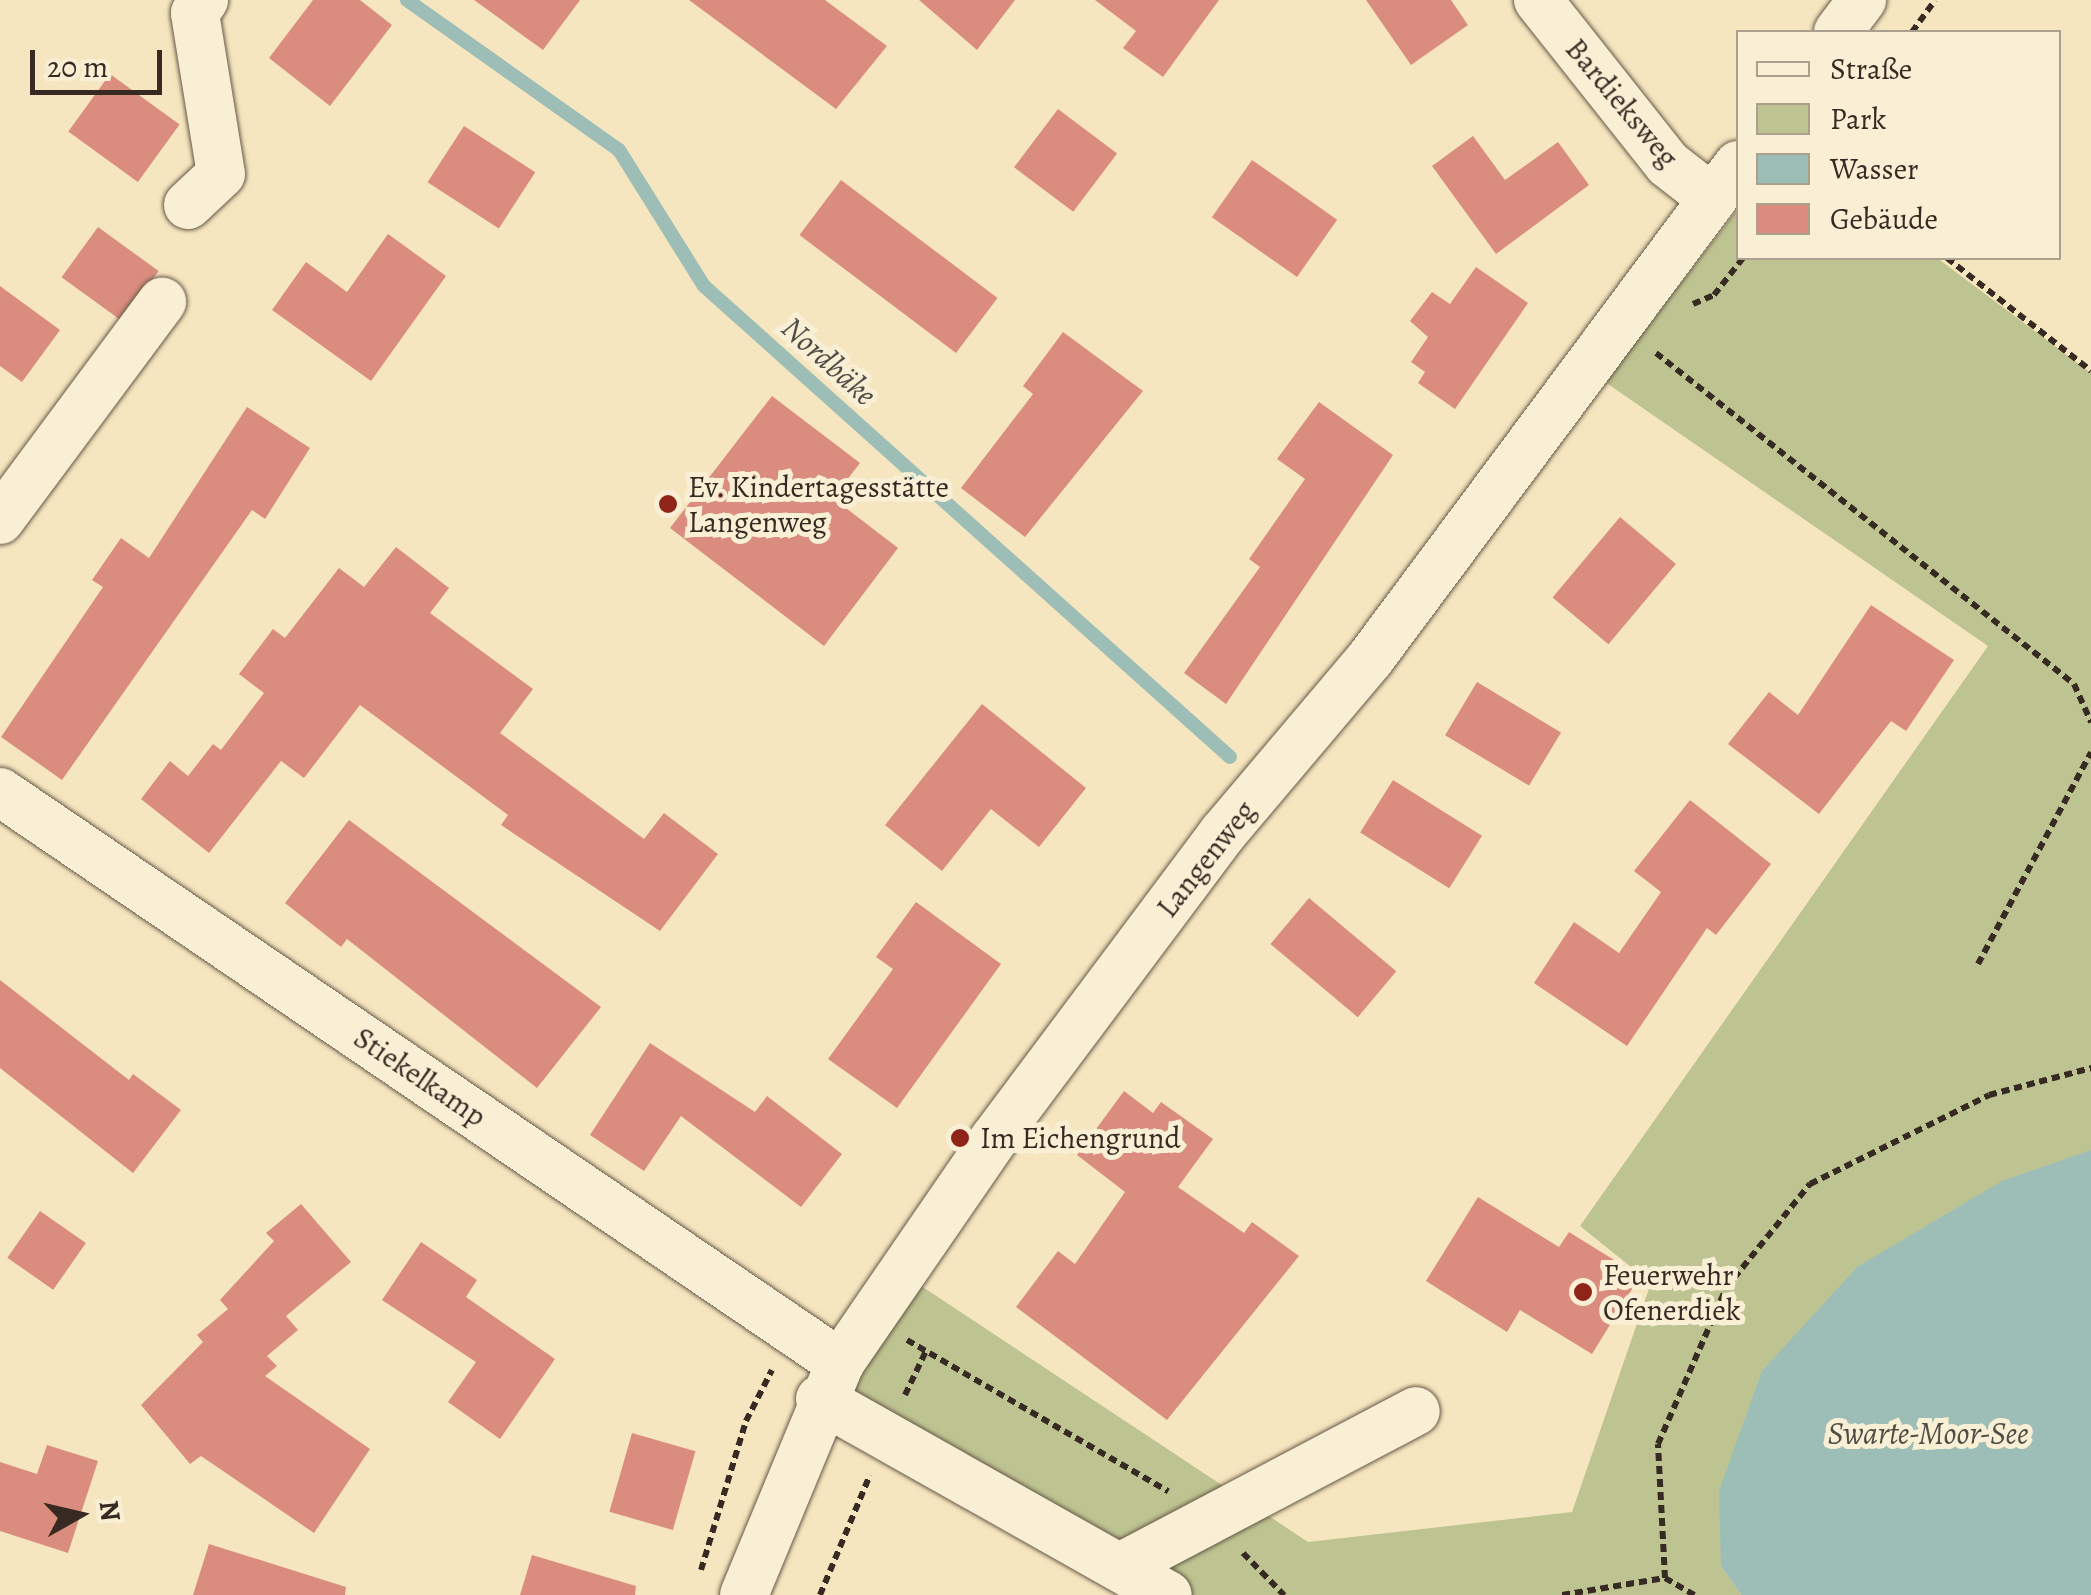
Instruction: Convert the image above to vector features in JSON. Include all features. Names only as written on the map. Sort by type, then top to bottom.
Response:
[{"type":"street","points":[[188,205],[221,174],[195,14],[204,0]]},
{"type":"street","name":"Bardieksweg","points":[[1538,0],[1668,164],[1726,182]]},
{"type":"street","points":[[1840,30],[1862,0]]},
{"type":"street","name":"Langenweg","points":[[744,1595],[830,1381],[994,1139],[1223,833],[1370,659],[1726,182]]},
{"type":"street","points":[[0,520],[162,302]]},
{"type":"street","name":"Stiekelkamp","points":[[0,792],[800,1335],[830,1381],[1168,1595]]},
{"type":"street","points":[[1122,1566],[1416,1411]]},
{"type":"path","points":[[1913,30],[1935,0]]},
{"type":"path","points":[[1949,260],[2091,371]]},
{"type":"path","points":[[1620,324],[2074,684],[2091,722]]},
{"type":"path","points":[[1978,964],[2091,752]]},
{"type":"path","points":[[1665,1578],[1658,1444],[1726,1288],[1810,1184],[1990,1095],[2090,1067]]},
{"type":"path","points":[[698,1578],[746,1421],[800,1335]]},
{"type":"path","points":[[926,1350],[1086,1437],[1208,1518],[1284,1595]]},
{"type":"path","points":[[1562,1595],[1589,1594],[1665,1578],[1695,1595]]},
{"type":"green space","points":[[1736,212],[1736,260],[1940,260],[2091,373],[2091,1150],[1721,1566],[1741,1595],[1139,1595],[830,1385],[903,1274],[1308,1542],[1572,1512],[1651,1283],[1580,1226],[1988,646],[1605,382]]},
{"type":"water","name":"Swarte-Moor-See","points":[[2091,1150],[2091,1595],[1741,1595],[1721,1566],[1719,1491],[1762,1371],[1857,1267],[2002,1181]]},
{"type":"building","points":[[313,0],[360,0],[392,25],[330,106],[269,58]]},
{"type":"building","points":[[474,0],[580,0],[543,50]]},
{"type":"building","points":[[689,0],[825,0],[887,46],[836,109]]},
{"type":"building","points":[[919,0],[1015,0],[977,50]]},
{"type":"building","points":[[1095,0],[1219,0],[1163,77],[1123,48],[1136,31]]},
{"type":"building","points":[[1366,0],[1451,0],[1468,25],[1411,65]]},
{"type":"building","points":[[110,74],[180,125],[138,182],[68,131]]},
{"type":"building","points":[[1058,109],[1117,154],[1073,212],[1014,167]]},
{"type":"building","points":[[464,126],[535,172],[499,228],[428,182]]},
{"type":"building","points":[[1473,136],[1505,180],[1558,142],[1589,185],[1496,254],[1432,166]]},
{"type":"building","points":[[1252,160],[1337,220],[1297,277],[1212,217]]},
{"type":"building","points":[[841,180],[998,298],[956,353],[799,235]]},
{"type":"building","points":[[98,227],[159,271],[122,321],[62,277]]},
{"type":"building","points":[[388,234],[446,276],[371,381],[272,310],[306,262],[347,292]]},
{"type":"building","points":[[1476,267],[1528,303],[1455,409],[1418,383],[1425,372],[1411,362],[1428,337],[1410,321],[1432,292],[1450,304]]},
{"type":"building","points":[[0,286],[60,330],[22,382],[0,366]]},
{"type":"building","points":[[1063,332],[1143,391],[1025,537],[961,488],[1033,394],[1023,386]]},
{"type":"building","points":[[772,396],[860,463],[833,498],[898,548],[824,646],[670,528]]},
{"type":"building","points":[[1319,402],[1393,455],[1226,704],[1184,673],[1260,567],[1249,559],[1305,479],[1277,459]]},
{"type":"building","points":[[247,407],[310,448],[265,519],[252,510],[62,780],[1,737],[103,587],[92,580],[121,538],[149,558]]},
{"type":"building","points":[[1620,517],[1676,564],[1608,644],[1553,597]]},
{"type":"building","points":[[396,547],[449,588],[430,613],[533,689],[500,733],[644,839],[664,813],[718,854],[660,931],[501,825],[508,815],[360,705],[304,778],[281,761],[209,853],[141,799],[170,761],[188,776],[213,744],[221,750],[264,693],[239,674],[273,629],[285,638],[339,568],[364,587]]},
{"type":"building","points":[[1871,605],[1954,660],[1906,731],[1891,721],[1819,814],[1728,744],[1769,692],[1798,715]]},
{"type":"building","points":[[1477,682],[1561,732],[1529,786],[1445,735]]},
{"type":"building","points":[[982,704],[1086,788],[1039,847],[991,809],[942,871],[885,825]]},
{"type":"building","points":[[1393,780],[1482,836],[1449,888],[1360,833]]},
{"type":"building","points":[[1690,800],[1771,864],[1716,935],[1707,928],[1627,1046],[1534,983],[1574,922],[1619,953],[1661,892],[1634,871]]},
{"type":"building","points":[[349,820],[601,1007],[537,1088],[347,939],[341,947],[285,903]]},
{"type":"building","points":[[1309,898],[1396,971],[1358,1017],[1270,944]]},
{"type":"building","points":[[916,902],[1001,964],[897,1108],[828,1059],[893,969],[876,957]]},
{"type":"building","points":[[0,980],[129,1080],[133,1074],[181,1110],[133,1173],[0,1068]]},
{"type":"building","points":[[650,1043],[755,1112],[767,1096],[842,1154],[801,1207],[681,1116],[644,1171],[590,1135]]},
{"type":"building","points":[[1124,1091],[1153,1113],[1161,1102],[1213,1139],[1178,1187],[1244,1233],[1252,1222],[1299,1256],[1167,1420],[1016,1307],[1058,1251],[1075,1264],[1125,1192],[1077,1155]]},
{"type":"building","points":[[1478,1197],[1559,1247],[1569,1232],[1640,1276],[1592,1354],[1520,1310],[1507,1332],[1426,1281]]},
{"type":"building","points":[[301,1204],[351,1262],[286,1316],[298,1330],[267,1356],[277,1366],[265,1376],[370,1449],[314,1533],[201,1456],[190,1464],[141,1405],[203,1342],[197,1335],[228,1309],[220,1300],[274,1241],[266,1233]]},
{"type":"building","points":[[40,1211],[86,1243],[53,1290],[7,1258]]},
{"type":"building","points":[[421,1242],[477,1280],[466,1297],[555,1359],[500,1439],[448,1402],[476,1362],[382,1300]]},
{"type":"building","points":[[632,1433],[695,1451],[673,1530],[609,1512]]},
{"type":"building","points":[[47,1445],[98,1461],[68,1553],[0,1531],[0,1462],[37,1474]]},
{"type":"building","points":[[209,1544],[346,1587],[345,1595],[193,1595]]},
{"type":"building","points":[[532,1555],[636,1586],[635,1595],[520,1595]]},
{"type":"waterway","name":"Nordbäke","points":[[407,0],[619,150],[704,286],[1230,757]]},
{"type":"place","name":"Ev. Kindertagesstätte Langenweg","points":[[668,504]]},
{"type":"place","name":"Im Eichengrund","points":[[960,1138]]},
{"type":"place","name":"Feuerwehr Ofenerdiek","points":[[1583,1292]]}]
